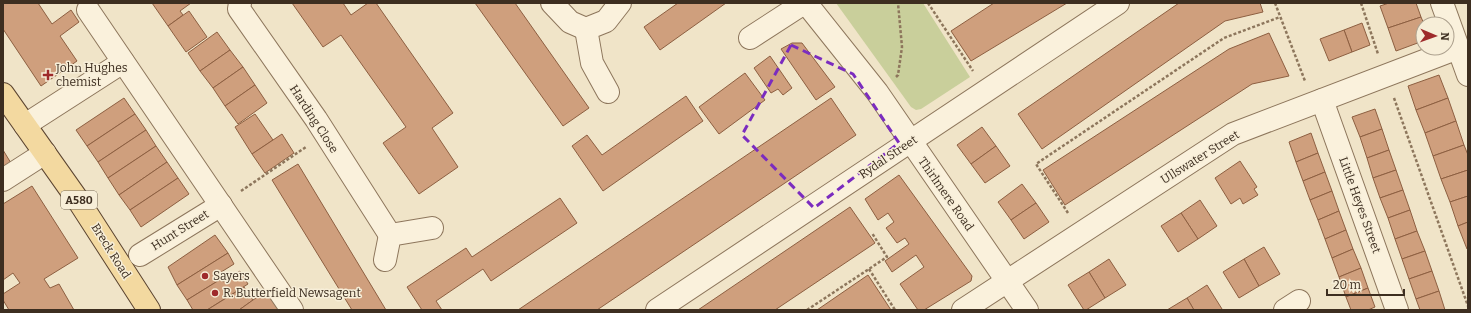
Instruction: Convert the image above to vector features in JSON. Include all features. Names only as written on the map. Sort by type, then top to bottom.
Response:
[{"type":"main road","name":"Breck Road","points":[[3,94],[80,203],[149,310]]},
{"type":"street","name":"Harding Close","points":[[240,3],[239,9],[316,119],[390,235]]},
{"type":"street","points":[[552,3],[570,22],[586,29],[606,21],[620,3]]},
{"type":"street","points":[[750,38],[805,3]]},
{"type":"street","name":"Thirlmere Road","points":[[805,3],[877,92],[1027,310]]},
{"type":"street","name":"Rydal Street","points":[[657,310],[1118,3]]},
{"type":"street","points":[[1442,3],[1468,76]]},
{"type":"street","points":[[88,10],[292,310]]},
{"type":"street","points":[[586,29],[592,63],[608,92]]},
{"type":"street","name":"Ullswater Street","points":[[963,310],[1232,134],[1458,48]]},
{"type":"street","points":[[25,125],[123,62]]},
{"type":"street","name":"Little Heyes Street","points":[[1319,102],[1397,310]]},
{"type":"street","points":[[3,180],[45,153]]},
{"type":"street","name":"Hunt Street","points":[[140,255],[221,205]]},
{"type":"street","points":[[385,260],[390,235],[432,228]]},
{"type":"path","points":[[877,92],[898,75],[902,46],[898,3]]},
{"type":"path","points":[[928,3],[986,90]]},
{"type":"path","points":[[1275,3],[1306,84],[1319,102]]},
{"type":"path","points":[[1361,3],[1468,306]]},
{"type":"path","points":[[1081,233],[1036,164],[1224,38],[1280,17]]},
{"type":"path","points":[[221,205],[325,134]]},
{"type":"path","points":[[806,310],[887,257],[872,233]]},
{"type":"path","points":[[869,269],[895,310]]},
{"type":"highlighted area","points":[[791,45],[853,74],[899,143],[814,208],[742,135]]},
{"type":"green space","points":[[836,3],[923,3],[970,77],[921,109],[916,110],[911,107]]},
{"type":"building","points":[[3,3],[38,3],[52,24],[71,10],[79,22],[60,36],[77,61],[41,86],[3,29]]},
{"type":"building","points":[[152,3],[191,3],[180,11],[183,15],[168,26]]},
{"type":"building","points":[[292,3],[343,3],[351,15],[368,3],[376,3],[453,113],[432,128],[458,167],[419,194],[383,143],[406,127],[341,35],[323,47]]},
{"type":"building","points":[[475,3],[515,3],[589,108],[563,126]]},
{"type":"building","points":[[678,3],[726,3],[660,50],[644,27]]},
{"type":"building","points":[[994,3],[1067,3],[971,61],[951,31]]},
{"type":"building","points":[[1179,3],[1260,3],[1263,12],[1225,21],[1042,149],[1018,114]]},
{"type":"building","points":[[1389,3],[1416,3],[1421,16],[1415,16],[1415,19],[1388,28],[1380,6]]},
{"type":"building","points":[[189,11],[207,37],[186,52],[168,26]]},
{"type":"building","points":[[1415,19],[1415,44],[1396,51],[1388,28]]},
{"type":"building","points":[[1362,23],[1370,45],[1352,52],[1344,30]]},
{"type":"building","points":[[1344,30],[1352,52],[1329,61],[1320,39]]},
{"type":"building","points":[[217,32],[230,50],[200,71],[188,53]]},
{"type":"building","points":[[1269,33],[1289,76],[1252,84],[1065,205],[1043,170],[1229,49]]},
{"type":"building","points":[[792,43],[802,43],[835,87],[816,100],[781,49]]},
{"type":"building","points":[[230,50],[243,67],[213,88],[200,71]]},
{"type":"building","points":[[770,56],[792,88],[783,95],[778,89],[771,93],[754,68]]},
{"type":"building","points":[[243,67],[255,85],[225,106],[213,88]]},
{"type":"building","points":[[745,73],[765,100],[719,134],[699,107]]},
{"type":"building","points":[[1439,75],[1448,98],[1416,110],[1408,86]]},
{"type":"building","points":[[255,85],[267,103],[238,124],[225,106]]},
{"type":"building","points":[[686,96],[703,121],[603,191],[572,146],[587,135],[602,155]]},
{"type":"building","points":[[124,98],[135,114],[87,146],[76,130]]},
{"type":"building","points":[[831,98],[856,135],[597,310],[518,310]]},
{"type":"building","points":[[1448,98],[1456,121],[1425,133],[1416,110]]},
{"type":"building","points":[[1375,109],[1382,129],[1360,137],[1352,117]]},
{"type":"building","points":[[135,114],[146,130],[98,162],[87,146]]},
{"type":"building","points":[[255,114],[273,140],[252,154],[235,127]]},
{"type":"building","points":[[1456,121],[1464,145],[1433,156],[1425,133]]},
{"type":"building","points":[[982,127],[996,146],[971,164],[957,145]]},
{"type":"building","points":[[1382,129],[1389,150],[1367,158],[1360,137]]},
{"type":"building","points":[[146,130],[156,146],[108,178],[98,162]]},
{"type":"building","points":[[1311,133],[1318,153],[1296,162],[1289,142]]},
{"type":"building","points":[[282,134],[294,153],[265,173],[252,154]]},
{"type":"building","points":[[1464,145],[1468,155],[1468,170],[1441,179],[1433,156]]},
{"type":"building","points":[[156,146],[167,162],[119,195],[108,178]]},
{"type":"building","points":[[996,146],[1010,166],[985,183],[971,164]]},
{"type":"building","points":[[3,150],[14,168],[3,175]]},
{"type":"building","points":[[1389,150],[1396,170],[1373,178],[1367,158]]},
{"type":"building","points":[[1318,153],[1325,172],[1303,181],[1296,162]]},
{"type":"building","points":[[1240,161],[1257,187],[1254,189],[1258,195],[1243,204],[1240,198],[1231,204],[1215,178]]},
{"type":"building","points":[[167,162],[178,178],[130,210],[119,195]]},
{"type":"building","points":[[298,164],[386,310],[352,310],[272,180]]},
{"type":"building","points":[[1396,170],[1403,190],[1380,198],[1373,178]]},
{"type":"building","points":[[1468,170],[1468,196],[1450,202],[1441,179]]},
{"type":"building","points":[[1325,172],[1332,191],[1310,200],[1303,181]]},
{"type":"building","points":[[899,175],[972,276],[971,281],[924,310],[918,310],[900,284],[924,267],[916,255],[892,272],[885,261],[909,244],[905,238],[897,243],[886,228],[894,222],[888,213],[878,220],[865,199]]},
{"type":"building","points":[[178,178],[189,194],[141,227],[130,210]]},
{"type":"building","points":[[1022,184],[1036,203],[1011,220],[998,202]]},
{"type":"building","points":[[32,186],[78,258],[44,279],[50,288],[59,284],[74,310],[9,310],[3,300],[3,294],[20,283],[13,273],[3,280],[3,204]]},
{"type":"building","points":[[1403,190],[1410,210],[1388,218],[1380,198]]},
{"type":"building","points":[[1332,191],[1339,211],[1318,220],[1310,200]]},
{"type":"building","points":[[1468,196],[1468,222],[1458,226],[1450,202]]},
{"type":"building","points":[[560,198],[577,223],[491,281],[483,269],[436,301],[442,310],[422,310],[407,287],[466,248],[472,257]]},
{"type":"building","points":[[1200,200],[1217,226],[1198,239],[1181,213]]},
{"type":"building","points":[[1036,203],[1049,222],[1024,239],[1011,220]]},
{"type":"building","points":[[850,207],[875,243],[775,310],[698,310]]},
{"type":"building","points":[[1410,210],[1417,231],[1395,239],[1388,218]]},
{"type":"building","points":[[1339,211],[1346,230],[1325,239],[1318,220]]},
{"type":"building","points":[[1181,213],[1198,239],[1178,252],[1161,226]]},
{"type":"building","points":[[1468,222],[1468,248],[1467,249],[1458,226]]},
{"type":"building","points":[[1346,230],[1353,249],[1332,258],[1325,239]]},
{"type":"building","points":[[1417,231],[1425,251],[1402,259],[1395,239]]},
{"type":"building","points":[[215,235],[228,253],[177,285],[168,267]]},
{"type":"building","points":[[1264,247],[1280,274],[1259,286],[1244,259]]},
{"type":"building","points":[[1353,249],[1361,268],[1339,277],[1332,258]]},
{"type":"building","points":[[1425,251],[1432,271],[1409,279],[1402,259]]},
{"type":"building","name":"Sayers","points":[[228,253],[234,264],[218,274],[221,279],[187,300],[177,285]]},
{"type":"building","points":[[1109,259],[1126,285],[1105,298],[1089,272]]},
{"type":"building","points":[[1244,259],[1259,286],[1239,298],[1223,272]]},
{"type":"building","points":[[1361,268],[1368,288],[1346,297],[1339,277]]},
{"type":"building","name":"R. Butterfield Newsagent","points":[[240,271],[248,284],[207,310],[193,310],[187,300],[221,279],[223,282]]},
{"type":"building","points":[[1432,271],[1439,291],[1416,299],[1409,279]]},
{"type":"building","points":[[1089,272],[1105,298],[1084,310],[1068,285]]},
{"type":"building","points":[[868,275],[891,310],[817,310]]},
{"type":"building","points":[[1207,285],[1222,309],[1221,310],[1194,310],[1187,298]]},
{"type":"building","points":[[244,287],[253,300],[239,310],[207,310]]},
{"type":"building","points":[[1368,288],[1375,307],[1368,310],[1351,310],[1346,297]]},
{"type":"building","points":[[266,291],[279,310],[239,310],[253,300]]},
{"type":"building","points":[[1439,291],[1445,310],[1420,310],[1416,299]]},
{"type":"building","points":[[1187,298],[1194,310],[1167,310]]},
{"type":"place","name":"John Hughes chemist","points":[[48,75]]},
{"type":"place","name":"Sayers","points":[[205,276]]},
{"type":"place","name":"R. Butterfield Newsagent","points":[[215,293]]}]
